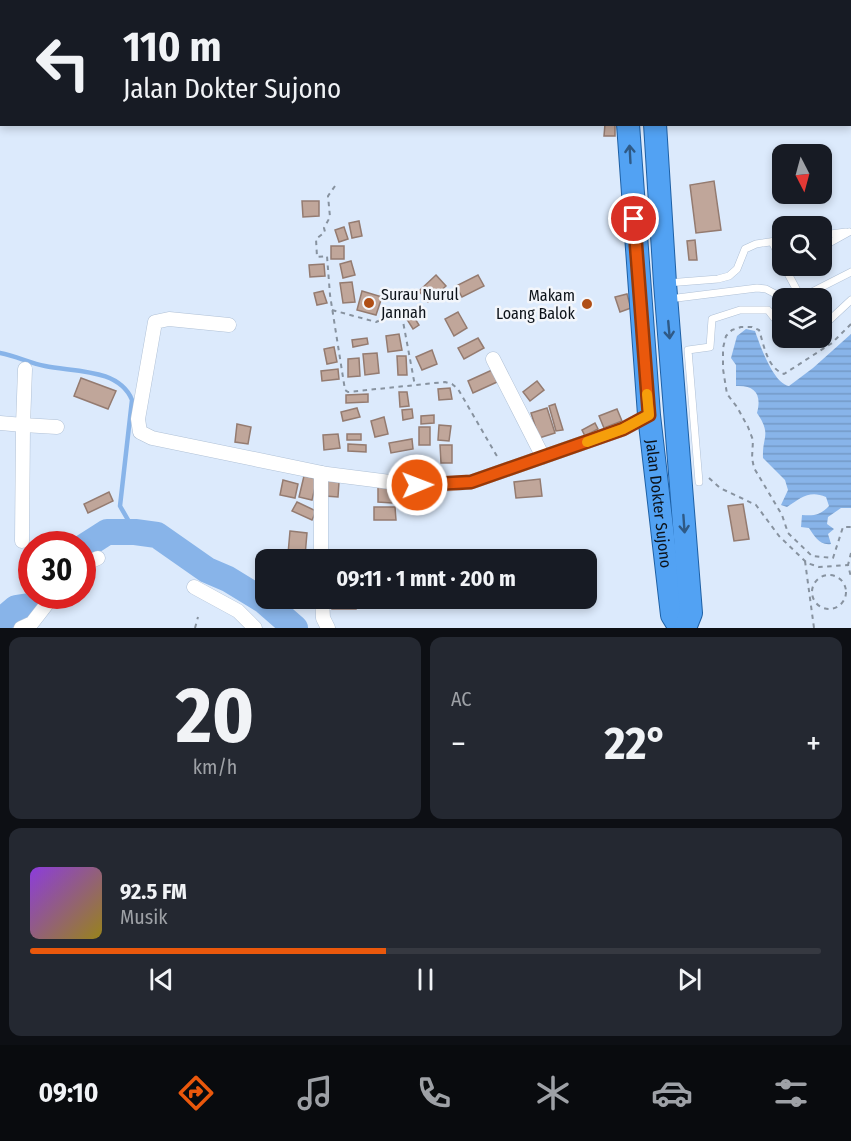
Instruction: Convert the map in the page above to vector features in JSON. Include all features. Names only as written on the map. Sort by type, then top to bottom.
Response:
[{"type":"highway","name":"Jalan Dokter Sujono","points":[[628,126],[649,415],[672,615],[680,628]]},
{"type":"highway","name":"Jalan Dokter Sujono","points":[[654,126],[691,613],[685,628]]},
{"type":"highway","points":[[632,182],[658,176]]},
{"type":"street","points":[[229,325],[169,319],[155,322],[138,419],[140,432],[152,438],[321,473],[398,483],[435,485],[471,482],[623,429],[649,415]]},
{"type":"street","points":[[493,359],[543,457]]},
{"type":"street","points":[[22,531],[25,369]]},
{"type":"street","points":[[0,423],[57,428]]},
{"type":"street","points":[[321,473],[321,549]]},
{"type":"street","points":[[194,587],[238,610],[255,628]]},
{"type":"street","points":[[21,628],[32,623],[43,609]]},
{"type":"street","points":[[323,609],[323,618],[328,628]]},
{"type":"lane","points":[[832,234],[850,233]]},
{"type":"lane","points":[[832,243],[850,233]]},
{"type":"lane","points":[[665,291],[724,278],[737,269],[745,249],[756,244],[772,242]]},
{"type":"lane","points":[[820,288],[851,273]]},
{"type":"lane","points":[[665,291],[757,288],[772,292]]},
{"type":"lane","points":[[832,318],[851,300]]},
{"type":"lane","points":[[699,482],[688,350],[710,347],[712,319],[740,310],[768,310],[772,315]]},
{"type":"path","points":[[335,186],[328,196],[330,217],[324,232],[316,239],[317,257],[327,256],[332,309],[345,391],[445,382],[456,387],[505,470]]},
{"type":"path","points":[[332,309],[376,322],[390,316],[402,316],[415,386]]},
{"type":"path","points":[[851,324],[832,343],[784,374],[776,371],[771,363],[759,330],[752,327],[732,330],[724,342],[723,369],[727,394],[737,407],[753,440],[754,468],[778,508],[789,532],[812,556],[832,558],[843,527],[851,527]]},
{"type":"path","points":[[698,472],[720,488],[756,505],[779,536],[805,561],[819,567],[848,565]]},
{"type":"path","points":[[851,553],[848,565],[851,577]]},
{"type":"path","points":[[805,561],[814,628]]},
{"type":"path","points":[[831,575],[843,582],[846,597],[839,606],[825,609],[814,601],[813,587],[819,578],[831,575]]},
{"type":"path","points":[[810,602],[814,601]]},
{"type":"path","points":[[195,628],[198,617]]},
{"type":"water","points":[[746,329],[755,331],[773,371],[783,383],[789,386],[851,334],[851,508],[841,508],[828,517],[827,524],[834,529],[828,534],[831,544],[821,542],[809,528],[801,527],[802,515],[817,514],[829,506],[826,497],[815,494],[801,498],[787,507],[781,505],[788,490],[785,480],[763,458],[765,431],[757,413],[758,396],[748,387],[736,386],[736,365],[731,358],[737,336]]},
{"type":"building","points":[[605,126],[615,126],[615,136],[604,136]]},
{"type":"building","points":[[714,181],[721,230],[696,233],[690,185]]},
{"type":"building","points":[[302,201],[319,201],[319,216],[303,217]]},
{"type":"building","points":[[359,221],[362,236],[352,238],[349,223]]},
{"type":"building","points":[[344,227],[348,239],[339,242],[335,230]]},
{"type":"building","points":[[695,240],[697,260],[689,260],[687,241]]},
{"type":"building","points":[[331,246],[344,246],[344,259],[331,259]]},
{"type":"building","points":[[351,261],[355,275],[343,278],[340,264]]},
{"type":"building","points":[[324,264],[325,276],[310,277],[309,265]]},
{"type":"building","points":[[436,275],[446,286],[428,302],[419,291]]},
{"type":"building","points":[[478,275],[484,286],[462,297],[456,286]]},
{"type":"building","points":[[352,282],[355,302],[343,303],[340,283]]},
{"type":"building","points":[[323,291],[327,303],[317,305],[314,293]]},
{"type":"building","name":"Surau Nurul Jannah","points":[[362,291],[382,297],[376,315],[357,310]]},
{"type":"building","points":[[627,294],[631,308],[620,312],[615,297]]},
{"type":"building","points":[[409,309],[419,325],[413,329],[403,313]]},
{"type":"building","points":[[458,312],[467,328],[454,336],[445,319]]},
{"type":"building","points":[[399,334],[402,350],[388,352],[386,336]]},
{"type":"building","points":[[367,338],[368,344],[353,347],[352,340]]},
{"type":"building","points":[[478,338],[484,348],[464,359],[458,348]]},
{"type":"building","points":[[334,347],[337,362],[327,364],[324,349]]},
{"type":"building","points":[[432,350],[437,364],[422,370],[416,357]]},
{"type":"building","points":[[377,353],[379,373],[365,375],[363,354]]},
{"type":"building","points":[[397,356],[406,356],[407,375],[398,375]]},
{"type":"building","points":[[359,358],[360,376],[348,377],[348,359]]},
{"type":"building","points":[[338,369],[339,379],[322,381],[321,371]]},
{"type":"building","points":[[492,370],[497,382],[473,393],[468,381]]},
{"type":"building","points":[[81,378],[116,391],[108,409],[74,396]]},
{"type":"building","points":[[537,381],[544,390],[530,401],[523,392]]},
{"type":"building","points":[[450,388],[452,399],[439,400],[438,389]]},
{"type":"building","points":[[399,392],[407,392],[409,406],[400,407]]},
{"type":"building","points":[[368,394],[368,402],[346,403],[346,395]]},
{"type":"building","points":[[555,404],[563,430],[556,431],[549,406]]},
{"type":"building","points":[[357,408],[360,417],[343,421],[341,412]]},
{"type":"building","points":[[547,408],[555,433],[539,438],[531,413]]},
{"type":"building","points":[[412,409],[413,418],[403,420],[402,410]]},
{"type":"building","points":[[617,409],[622,421],[604,428],[599,416]]},
{"type":"building","points":[[434,415],[434,423],[421,424],[421,416]]},
{"type":"building","points":[[384,417],[388,434],[375,437],[371,421]]},
{"type":"building","points":[[595,423],[598,429],[585,436],[582,430]]},
{"type":"building","points":[[237,424],[251,427],[248,444],[235,442]]},
{"type":"building","points":[[439,425],[451,426],[449,441],[438,440]]},
{"type":"building","points":[[419,427],[430,427],[430,445],[419,445]]},
{"type":"building","points":[[338,434],[340,448],[324,450],[323,435]]},
{"type":"building","points":[[347,434],[361,434],[361,440],[347,440]]},
{"type":"building","points":[[412,439],[413,449],[391,453],[389,443]]},
{"type":"building","points":[[348,444],[366,445],[366,452],[348,451]]},
{"type":"building","points":[[440,445],[452,445],[452,463],[441,463]]},
{"type":"building","points":[[304,476],[317,479],[312,500],[299,497]]},
{"type":"building","points":[[540,479],[542,496],[516,498],[514,482]]},
{"type":"building","points":[[283,480],[298,484],[295,498],[280,495]]},
{"type":"building","points":[[326,481],[339,482],[338,497],[325,496]]},
{"type":"building","points":[[378,486],[392,487],[392,503],[378,502]]},
{"type":"building","points":[[109,492],[113,501],[88,513],[84,504]]},
{"type":"building","points":[[297,502],[316,511],[312,520],[292,511]]},
{"type":"building","points":[[743,504],[749,539],[734,541],[728,506]]},
{"type":"building","points":[[374,507],[395,507],[396,520],[374,520]]},
{"type":"building","points":[[290,531],[307,533],[306,549],[288,549]]},
{"type":"waterway","points":[[0,353],[45,366],[94,373],[117,382],[126,390],[132,400],[120,506],[135,532]]},
{"type":"waterway","points":[[96,539],[107,532],[157,535],[207,570],[228,579],[264,601],[295,628]]},
{"type":"waterway","points":[[0,618],[4,618],[18,608]]},
{"type":"slow traffic","points":[[587,442],[623,429],[649,415],[647,394]]},
{"type":"place","name":"Surau Nurul Jannah","points":[[369,303]]},
{"type":"place","name":"Makam Loang Balok","points":[[587,304]]},
{"type":"route","points":[[417,485],[471,482],[623,429],[649,415],[634,219]]}]
